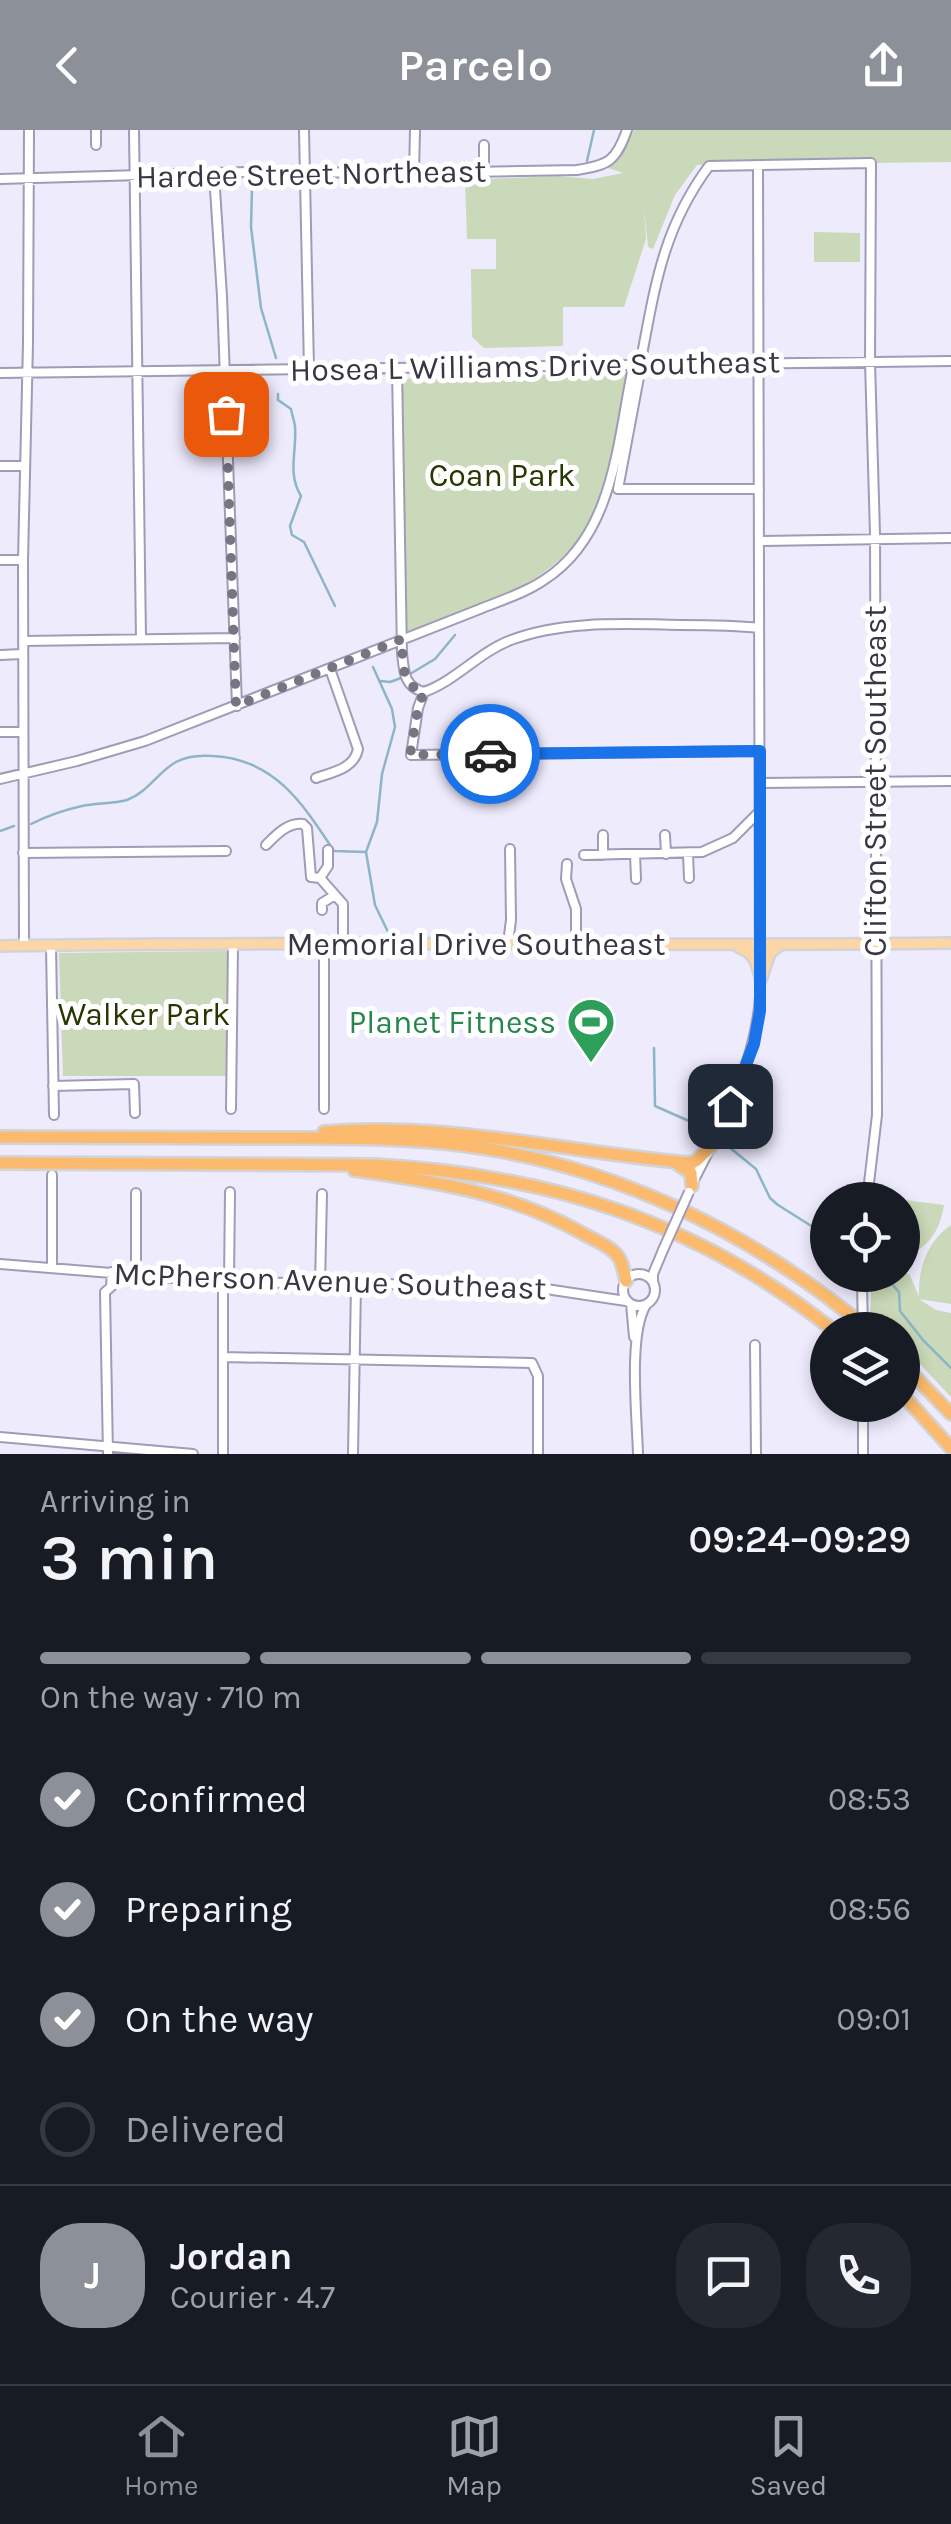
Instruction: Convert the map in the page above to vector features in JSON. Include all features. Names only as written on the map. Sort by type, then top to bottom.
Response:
[{"type":"highway","points":[[240,1138],[366,1128],[413,1129],[689,1163],[711,1146]]},
{"type":"highway","points":[[0,1137],[382,1139],[489,1150],[574,1169],[652,1198],[753,1246],[846,1312]]},
{"type":"highway","points":[[672,1162],[691,1173],[690,1189]]},
{"type":"highway","points":[[0,1163],[374,1164],[508,1180],[577,1196],[648,1221],[728,1258],[810,1314]]},
{"type":"highway","points":[[290,1163],[420,1180],[522,1204],[552,1216],[614,1252],[622,1265],[625,1283]]},
{"type":"highway","points":[[920,1381],[951,1414]]},
{"type":"highway","points":[[920,1414],[951,1448]]},
{"type":"main road","name":"Memorial Drive Southeast","points":[[0,946],[576,942],[760,946],[951,942]]},
{"type":"main road","points":[[730,945],[752,954],[761,980]]},
{"type":"main road","points":[[761,980],[770,953],[780,945]]},
{"type":"street","points":[[24,946],[23,466],[28,372],[29,130]]},
{"type":"street","points":[[96,130],[96,146]]},
{"type":"street","points":[[134,130],[141,639]]},
{"type":"street","points":[[304,130],[309,369]]},
{"type":"street","points":[[414,130],[414,174]]},
{"type":"street","name":"Hardee Street Northeast","points":[[0,179],[577,170],[599,166],[618,154],[628,130]]},
{"type":"street","points":[[484,146],[484,172]]},
{"type":"street","name":"Clifton Street Southeast","points":[[758,165],[871,163],[877,1115],[869,1182]]},
{"type":"street","points":[[0,779],[145,741],[529,589],[556,570],[586,538],[609,488],[658,270],[682,208],[710,166],[758,165],[760,1011],[739,1088],[656,1264],[654,1298],[640,1316],[636,1347],[638,1454]]},
{"type":"street","points":[[214,174],[236,706]]},
{"type":"street","name":"Hosea L Williams Drive Southeast","points":[[0,373],[951,360]]},
{"type":"street","points":[[636,364],[640,372],[618,489],[758,488]]},
{"type":"street","points":[[397,368],[402,639],[406,679],[413,689],[424,692],[447,682],[501,644],[543,632],[626,624],[759,628]]},
{"type":"street","points":[[0,466],[23,466]]},
{"type":"street","points":[[759,541],[951,538]]},
{"type":"street","points":[[0,560],[23,560]]},
{"type":"street","points":[[23,640],[235,638]]},
{"type":"street","points":[[0,654],[22,654]]},
{"type":"street","points":[[316,778],[350,764],[358,749],[330,669]]},
{"type":"street","points":[[424,692],[410,755],[760,751]]},
{"type":"street","points":[[0,732],[22,732]]},
{"type":"street","points":[[761,783],[951,781]]},
{"type":"street","points":[[584,855],[702,852],[735,837],[760,810]]},
{"type":"street","points":[[266,845],[292,824],[308,828],[311,877],[320,878],[343,904],[343,943]]},
{"type":"street","points":[[603,855],[604,835]]},
{"type":"street","points":[[665,836],[666,854]]},
{"type":"street","points":[[508,943],[510,849]]},
{"type":"street","points":[[320,878],[328,866],[328,850]]},
{"type":"street","points":[[23,853],[226,852]]},
{"type":"street","points":[[636,854],[636,879]]},
{"type":"street","points":[[688,854],[689,878]]},
{"type":"street","points":[[567,864],[566,879],[576,909],[576,942]]},
{"type":"street","points":[[322,910],[322,903],[335,896]]},
{"type":"street","points":[[231,1109],[233,944]]},
{"type":"street","points":[[324,944],[324,1109]]},
{"type":"street","points":[[50,946],[54,1114]]},
{"type":"street","points":[[53,1086],[134,1084],[134,1113]]},
{"type":"street","points":[[52,1175],[52,1268]]},
{"type":"street","points":[[223,1454],[230,1192]]},
{"type":"street","points":[[136,1193],[136,1274]]},
{"type":"street","points":[[320,1285],[322,1194]]},
{"type":"street","name":"McPherson Avenue Southeast","points":[[0,1264],[226,1282],[526,1286],[628,1302]]},
{"type":"street","points":[[600,1298],[656,1264]]},
{"type":"street","points":[[97,1271],[108,1450]]},
{"type":"street","points":[[100,1287],[111,1286],[112,1272]]},
{"type":"street","points":[[640,1274],[653,1282]]},
{"type":"street","points":[[625,1283],[624,1296],[636,1347]]},
{"type":"street","points":[[353,1454],[356,1285]]},
{"type":"street","points":[[628,1302],[646,1305]]},
{"type":"street","points":[[755,1345],[756,1454]]},
{"type":"street","points":[[223,1357],[522,1361],[534,1365],[538,1376],[538,1454]]},
{"type":"street","points":[[863,1422],[863,1454]]},
{"type":"street","points":[[0,1438],[108,1450],[193,1454]]},
{"type":"green space","points":[[634,130],[951,130],[951,162],[697,165],[675,195],[653,249],[648,247],[644,207],[646,239],[624,307],[563,307],[563,346],[484,348],[472,337],[471,269],[496,269],[496,239],[467,239],[465,180],[558,176],[593,179],[623,173],[605,167],[620,158]]},
{"type":"green space","points":[[814,232],[860,233],[860,262],[814,262]]},
{"type":"green space","name":"Coan Park","points":[[627,374],[602,495],[589,524],[571,549],[524,585],[410,632],[405,627],[400,379]]},
{"type":"green space","name":"Walker Park","points":[[227,951],[229,1076],[63,1076],[59,953]]},
{"type":"green space","points":[[920,1202],[944,1205],[931,1238],[920,1248]]},
{"type":"green space","points":[[951,1225],[951,1304],[919,1299],[936,1310],[951,1313],[951,1397],[920,1364],[920,1312],[870,1312],[871,1292],[917,1292],[919,1297],[926,1256]]},
{"type":"waterway","points":[[587,161],[594,130]]},
{"type":"waterway","points":[[252,187],[251,227],[261,308],[276,358]]},
{"type":"waterway","points":[[278,394],[278,400],[291,409],[295,426],[293,471],[301,496],[290,526],[292,535],[304,542],[335,606]]},
{"type":"waterway","points":[[410,674],[435,659],[455,635]]},
{"type":"waterway","points":[[373,667],[392,709],[395,727],[382,774],[377,822],[366,852],[375,905],[388,932]]},
{"type":"waterway","points":[[381,681],[401,678]]},
{"type":"waterway","points":[[31,824],[75,808],[127,800],[176,762],[194,756],[213,756],[235,759],[270,775],[298,801],[334,851],[366,852]]},
{"type":"waterway","points":[[0,831],[14,826]]},
{"type":"waterway","points":[[654,1048],[655,1106],[707,1129]]},
{"type":"waterway","points":[[723,1142],[756,1169],[770,1198],[810,1225]]},
{"type":"waterway","points":[[899,1292],[900,1311],[951,1368]]},
{"type":"way so far","points":[[226,414],[236,706],[402,639],[406,679],[413,689],[424,692],[410,755],[490,754]]},
{"type":"place","name":"Planet Fitness","points":[[591,1064]]},
{"type":"route","points":[[490,754],[760,751],[760,1011],[754,1044],[730,1106]]}]
